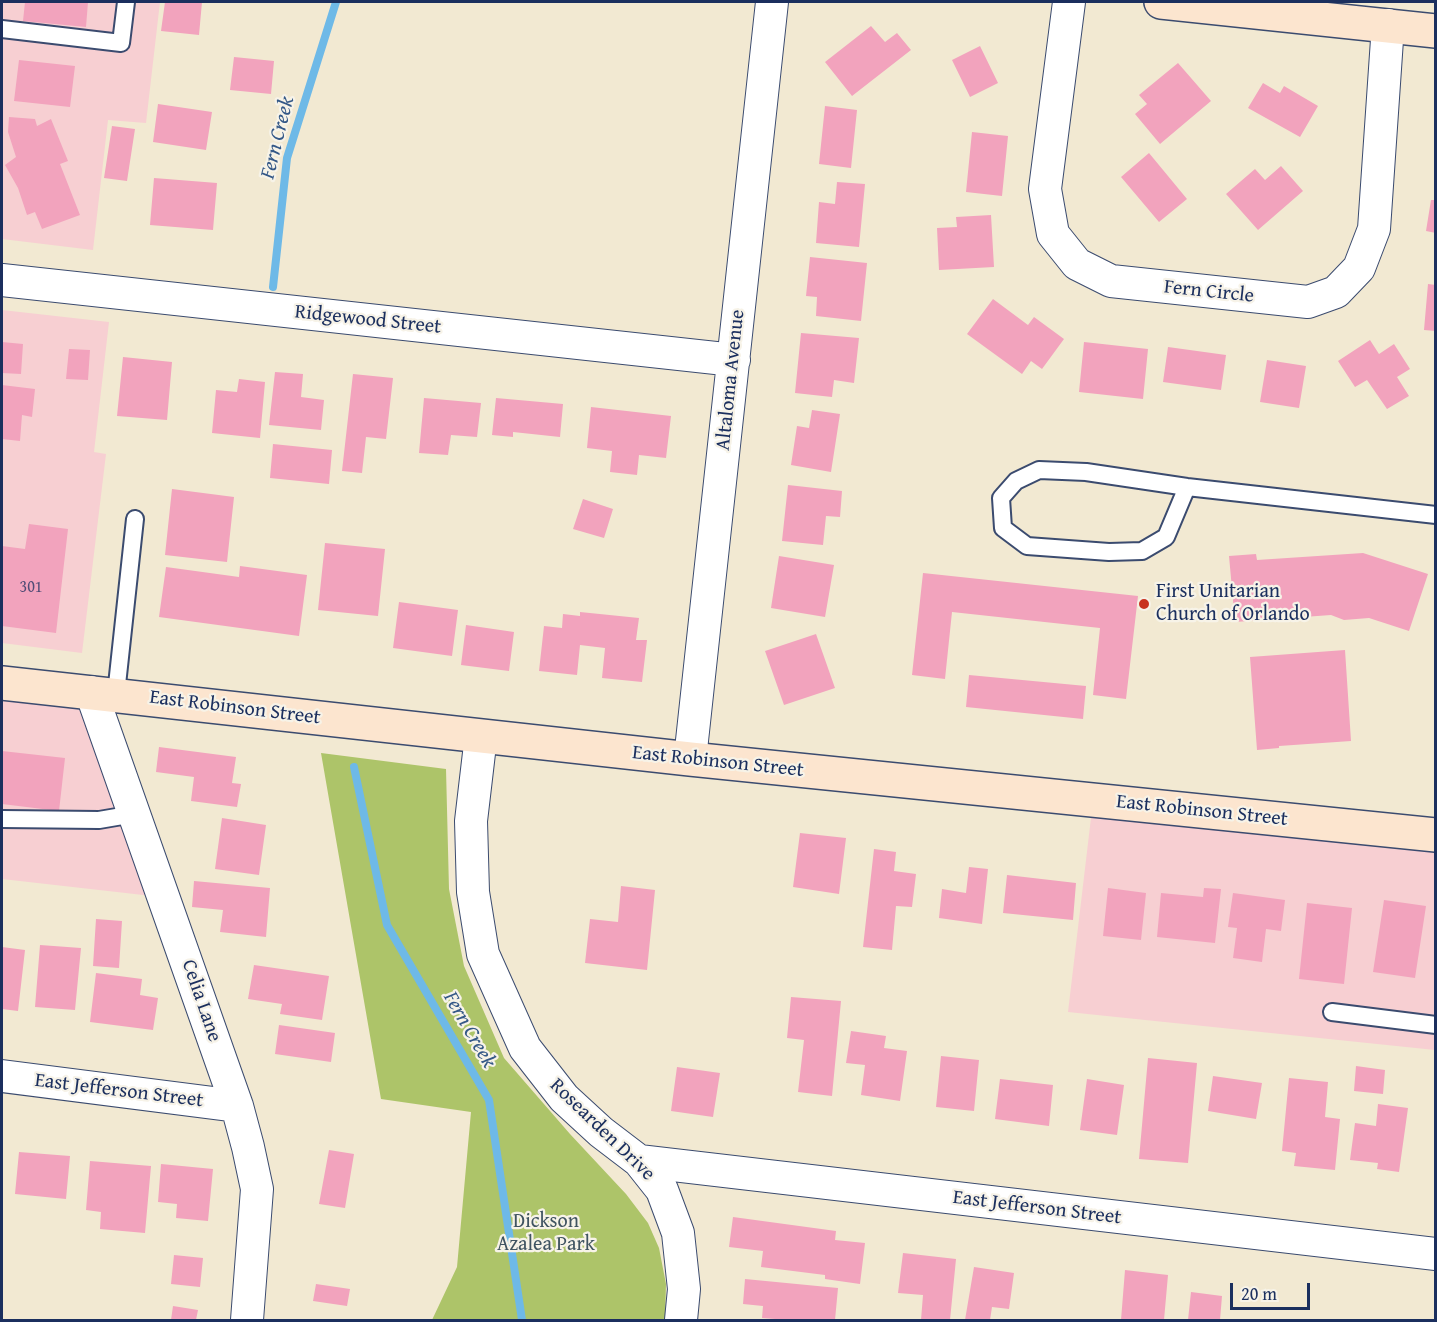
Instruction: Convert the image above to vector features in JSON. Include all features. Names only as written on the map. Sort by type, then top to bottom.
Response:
[{"type":"main road","points":[[1161,2],[1436,31]]},
{"type":"main road","name":"East Robinson Street","points":[[2,683],[690,759],[1436,835]]},
{"type":"street","name":"Altaloma Avenue","points":[[690,759],[772,2]]},
{"type":"street","name":"Fern Circle","points":[[1069,2],[1045,189],[1053,234],[1077,264],[1111,281],[1308,302],[1336,292],[1359,268],[1374,230],[1388,25]]},
{"type":"street","name":"Ridgewood Street","points":[[2,280],[734,360]]},
{"type":"street","name":"Celia Lane","points":[[104,693],[135,814],[237,1106],[257,1189],[247,1320]]},
{"type":"street","name":"Rosearden Drive","points":[[481,736],[471,821],[472,892],[483,954],[525,1048],[564,1098],[601,1132],[639,1161],[662,1190],[678,1233],[684,1289],[681,1320]]},
{"type":"street","name":"East Jefferson Street","points":[[2,1076],[237,1106]]},
{"type":"street","name":"East Jefferson Street","points":[[639,1161],[1436,1254]]},
{"type":"lane","points":[[2,30],[121,43],[126,2]]},
{"type":"lane","points":[[1187,487],[1166,537],[1142,551],[1109,552],[1027,546],[1003,528],[1001,498],[1016,481],[1039,470],[1086,472],[1187,487],[1436,515]]},
{"type":"lane","points":[[104,693],[135,519]]},
{"type":"lane","points":[[2,819],[99,820],[135,814]]},
{"type":"lane","points":[[1332,1012],[1436,1025]]},
{"type":"shaded area","points":[[2,2],[160,2],[146,123],[108,120],[93,250],[2,239]]},
{"type":"shaded area","points":[[2,310],[109,322],[94,452],[106,454],[82,653],[2,643]]},
{"type":"shaded area","points":[[2,683],[77,691],[152,896],[2,879]]},
{"type":"shaded area","points":[[1093,801],[1435,838],[1435,1050],[1068,1012]]},
{"type":"green space","name":"Dickson Azalea Park","points":[[321,753],[446,769],[449,889],[464,966],[504,1058],[626,1194],[648,1223],[659,1248],[666,1284],[665,1320],[432,1320],[457,1267],[471,1112],[381,1099]]},
{"type":"building","points":[[25,2],[88,2],[86,27],[23,21]]},
{"type":"building","points":[[165,2],[202,2],[199,35],[161,31]]},
{"type":"building","points":[[871,26],[885,42],[897,33],[911,50],[852,96],[825,62]]},
{"type":"building","points":[[980,46],[998,83],[970,97],[952,60]]},
{"type":"building","points":[[234,57],[274,61],[271,94],[230,90]]},
{"type":"building","points":[[19,60],[75,66],[70,107],[14,101]]},
{"type":"building","points":[[1178,63],[1211,101],[1160,144],[1135,114],[1147,104],[1139,95]]},
{"type":"building","points":[[1263,83],[1280,93],[1284,86],[1318,106],[1300,137],[1248,108]]},
{"type":"building","points":[[158,104],[212,112],[206,150],[153,142]]},
{"type":"building","points":[[825,106],[857,110],[851,168],[819,164]]},
{"type":"building","points":[[9,117],[35,119],[37,126],[51,119],[68,161],[60,164],[80,215],[42,229],[35,212],[27,215],[18,188],[5,165],[16,157],[8,132]]},
{"type":"building","points":[[112,126],[135,129],[127,181],[104,178]]},
{"type":"building","points":[[972,132],[1008,136],[1002,196],[966,192]]},
{"type":"building","points":[[1149,153],[1187,199],[1159,222],[1121,177]]},
{"type":"building","points":[[1281,166],[1303,191],[1258,230],[1226,194],[1255,169],[1265,180]]},
{"type":"building","points":[[154,178],[217,183],[213,230],[150,225]]},
{"type":"building","points":[[837,182],[865,184],[859,247],[816,243],[819,202],[835,204]]},
{"type":"building","points":[[1431,200],[1436,200],[1436,233],[1426,231]]},
{"type":"building","points":[[991,215],[994,267],[939,270],[937,228],[957,227],[956,217]]},
{"type":"building","points":[[810,257],[867,263],[861,321],[816,316],[817,297],[806,296]]},
{"type":"building","points":[[1428,284],[1436,285],[1436,331],[1424,330]]},
{"type":"building","points":[[993,299],[1028,325],[1034,317],[1064,339],[1042,369],[1031,361],[1022,374],[967,334]]},
{"type":"building","points":[[801,333],[859,338],[854,383],[834,380],[832,397],[795,393]]},
{"type":"building","points":[[1370,340],[1379,354],[1394,344],[1410,369],[1397,377],[1409,396],[1387,409],[1367,380],[1355,387],[1338,361]]},
{"type":"building","points":[[2,342],[23,344],[21,374],[2,373]]},
{"type":"building","points":[[1084,342],[1148,349],[1143,399],[1079,392]]},
{"type":"building","points":[[1168,347],[1226,355],[1221,390],[1163,382]]},
{"type":"building","points":[[69,349],[90,350],[88,380],[66,379]]},
{"type":"building","points":[[123,357],[172,362],[167,420],[117,416]]},
{"type":"building","points":[[1267,360],[1306,366],[1299,408],[1260,402]]},
{"type":"building","points":[[275,372],[303,374],[301,397],[324,400],[321,430],[269,425]]},
{"type":"building","points":[[353,374],[393,378],[386,439],[366,437],[362,473],[342,471]]},
{"type":"building","points":[[239,379],[265,382],[260,438],[212,433],[216,390],[237,392]]},
{"type":"building","points":[[2,385],[35,389],[32,417],[22,415],[20,441],[2,439]]},
{"type":"building","points":[[424,398],[481,403],[477,437],[451,435],[448,455],[419,453]]},
{"type":"building","points":[[496,398],[563,404],[560,437],[513,432],[513,437],[492,435]]},
{"type":"building","points":[[591,407],[671,416],[666,458],[639,455],[637,475],[610,472],[612,451],[587,448]]},
{"type":"building","points":[[812,410],[840,414],[831,472],[791,465],[797,426],[809,428]]},
{"type":"building","points":[[273,444],[332,450],[329,484],[270,478]]},
{"type":"building","points":[[788,485],[842,491],[840,517],[826,516],[823,545],[782,541]]},
{"type":"building","points":[[172,489],[234,497],[227,562],[165,555]]},
{"type":"building","points":[[583,499],[613,509],[604,538],[573,529]]},
{"type":"building","points":[[29,524],[68,529],[56,633],[2,626],[2,546],[25,549]]},
{"type":"building","points":[[325,543],[385,549],[378,616],[318,610]]},
{"type":"building","points":[[1363,553],[1428,574],[1409,631],[1369,618],[1344,620],[1331,615],[1235,622],[1229,556],[1256,554],[1257,560]]},
{"type":"building","points":[[779,556],[834,565],[825,617],[771,608]]},
{"type":"building","points":[[240,566],[307,575],[299,636],[159,617],[166,567],[239,577]]},
{"type":"building","points":[[923,573],[1138,596],[1126,699],[1093,695],[1100,628],[952,612],[945,679],[912,675]]},
{"type":"building","points":[[399,602],[458,610],[452,656],[393,648]]},
{"type":"building","points":[[580,612],[639,618],[636,640],[647,640],[642,682],[602,678],[605,648],[580,645],[577,675],[539,671],[544,626],[562,628],[563,614],[580,616]]},
{"type":"building","points":[[466,625],[514,632],[509,671],[461,665]]},
{"type":"building","points":[[816,634],[835,688],[784,705],[765,651]]},
{"type":"building","points":[[1345,650],[1351,741],[1279,746],[1279,748],[1257,750],[1250,657]]},
{"type":"building","points":[[969,675],[1086,686],[1083,719],[966,707]]},
{"type":"building","points":[[159,747],[236,757],[232,783],[241,784],[237,807],[191,801],[194,777],[156,772]]},
{"type":"building","points":[[2,751],[65,758],[59,811],[2,804]]},
{"type":"building","points":[[222,818],[266,825],[259,875],[215,869]]},
{"type":"building","points":[[800,833],[846,838],[839,894],[793,887]]},
{"type":"building","points":[[874,849],[896,852],[894,871],[916,874],[912,907],[896,906],[892,950],[863,947]]},
{"type":"building","points":[[969,867],[988,869],[982,924],[939,918],[942,889],[966,893]]},
{"type":"building","points":[[1007,875],[1076,883],[1073,920],[1003,913]]},
{"type":"building","points":[[194,881],[270,888],[266,937],[220,932],[223,910],[192,907]]},
{"type":"building","points":[[621,886],[655,890],[647,970],[585,963],[590,919],[618,922]]},
{"type":"building","points":[[1108,888],[1146,893],[1141,940],[1103,936]]},
{"type":"building","points":[[1204,888],[1221,889],[1215,943],[1157,937],[1161,893],[1203,897]]},
{"type":"building","points":[[1233,893],[1285,900],[1281,931],[1266,929],[1262,962],[1233,958],[1237,928],[1228,927]]},
{"type":"building","points":[[1384,900],[1426,906],[1415,978],[1373,972]]},
{"type":"building","points":[[1307,903],[1352,908],[1344,984],[1299,979]]},
{"type":"building","points":[[96,919],[122,921],[119,968],[93,966]]},
{"type":"building","points":[[40,945],[81,948],[75,1010],[35,1007]]},
{"type":"building","points":[[2,947],[25,950],[18,1011],[2,1009]]},
{"type":"building","points":[[254,965],[329,976],[322,1020],[280,1014],[282,1004],[248,999]]},
{"type":"building","points":[[96,973],[142,979],[140,995],[158,998],[153,1030],[90,1022]]},
{"type":"building","points":[[791,997],[841,1001],[832,1096],[798,1092],[804,1040],[787,1038]]},
{"type":"building","points":[[279,1025],[335,1033],[331,1062],[275,1054]]},
{"type":"building","points":[[851,1031],[886,1036],[884,1048],[907,1051],[900,1101],[861,1095],[865,1065],[846,1063]]},
{"type":"building","points":[[941,1056],[979,1060],[974,1111],[936,1107]]},
{"type":"building","points":[[1148,1058],[1197,1063],[1188,1163],[1139,1159]]},
{"type":"building","points":[[1356,1066],[1385,1070],[1383,1094],[1354,1091]]},
{"type":"building","points":[[677,1067],[720,1073],[713,1117],[671,1111]]},
{"type":"building","points":[[1213,1076],[1262,1083],[1256,1119],[1208,1111]]},
{"type":"building","points":[[1289,1078],[1328,1082],[1325,1117],[1340,1119],[1335,1170],[1294,1166],[1296,1153],[1282,1151]]},
{"type":"building","points":[[1000,1079],[1053,1085],[1049,1126],[995,1119]]},
{"type":"building","points":[[1087,1079],[1124,1085],[1117,1135],[1080,1130]]},
{"type":"building","points":[[1378,1104],[1408,1108],[1399,1172],[1377,1169],[1378,1163],[1350,1160],[1355,1123],[1376,1126]]},
{"type":"building","points":[[329,1150],[354,1154],[345,1208],[319,1204]]},
{"type":"building","points":[[19,1152],[70,1156],[66,1199],[15,1194]]},
{"type":"building","points":[[90,1161],[151,1166],[145,1233],[100,1229],[101,1212],[86,1210]]},
{"type":"building","points":[[161,1164],[213,1169],[208,1221],[176,1218],[177,1204],[158,1202]]},
{"type":"building","points":[[733,1217],[836,1231],[835,1240],[865,1243],[860,1284],[825,1279],[825,1275],[761,1267],[763,1251],[729,1247]]},
{"type":"building","points":[[903,1253],[956,1259],[950,1320],[921,1320],[923,1295],[898,1293]]},
{"type":"building","points":[[174,1255],[203,1258],[200,1287],[171,1284]]},
{"type":"building","points":[[974,1267],[1014,1273],[1009,1309],[992,1307],[990,1320],[965,1320]]},
{"type":"building","points":[[1125,1270],[1168,1275],[1164,1320],[1121,1320]]},
{"type":"building","points":[[745,1279],[838,1288],[835,1320],[762,1318],[763,1306],[743,1304]]},
{"type":"building","points":[[316,1284],[350,1289],[347,1306],[313,1301]]},
{"type":"building","points":[[1191,1292],[1222,1296],[1220,1320],[1188,1320]]},
{"type":"building","points":[[173,1306],[198,1310],[196,1320],[171,1320]]},
{"type":"waterway","name":"Fern Creek","points":[[273,287],[287,158],[336,2]]},
{"type":"waterway","name":"Fern Creek","points":[[354,767],[387,925],[489,1100],[522,1320]]},
{"type":"place","name":"First Unitarian Church of Orlando","points":[[1144,604]]}]
